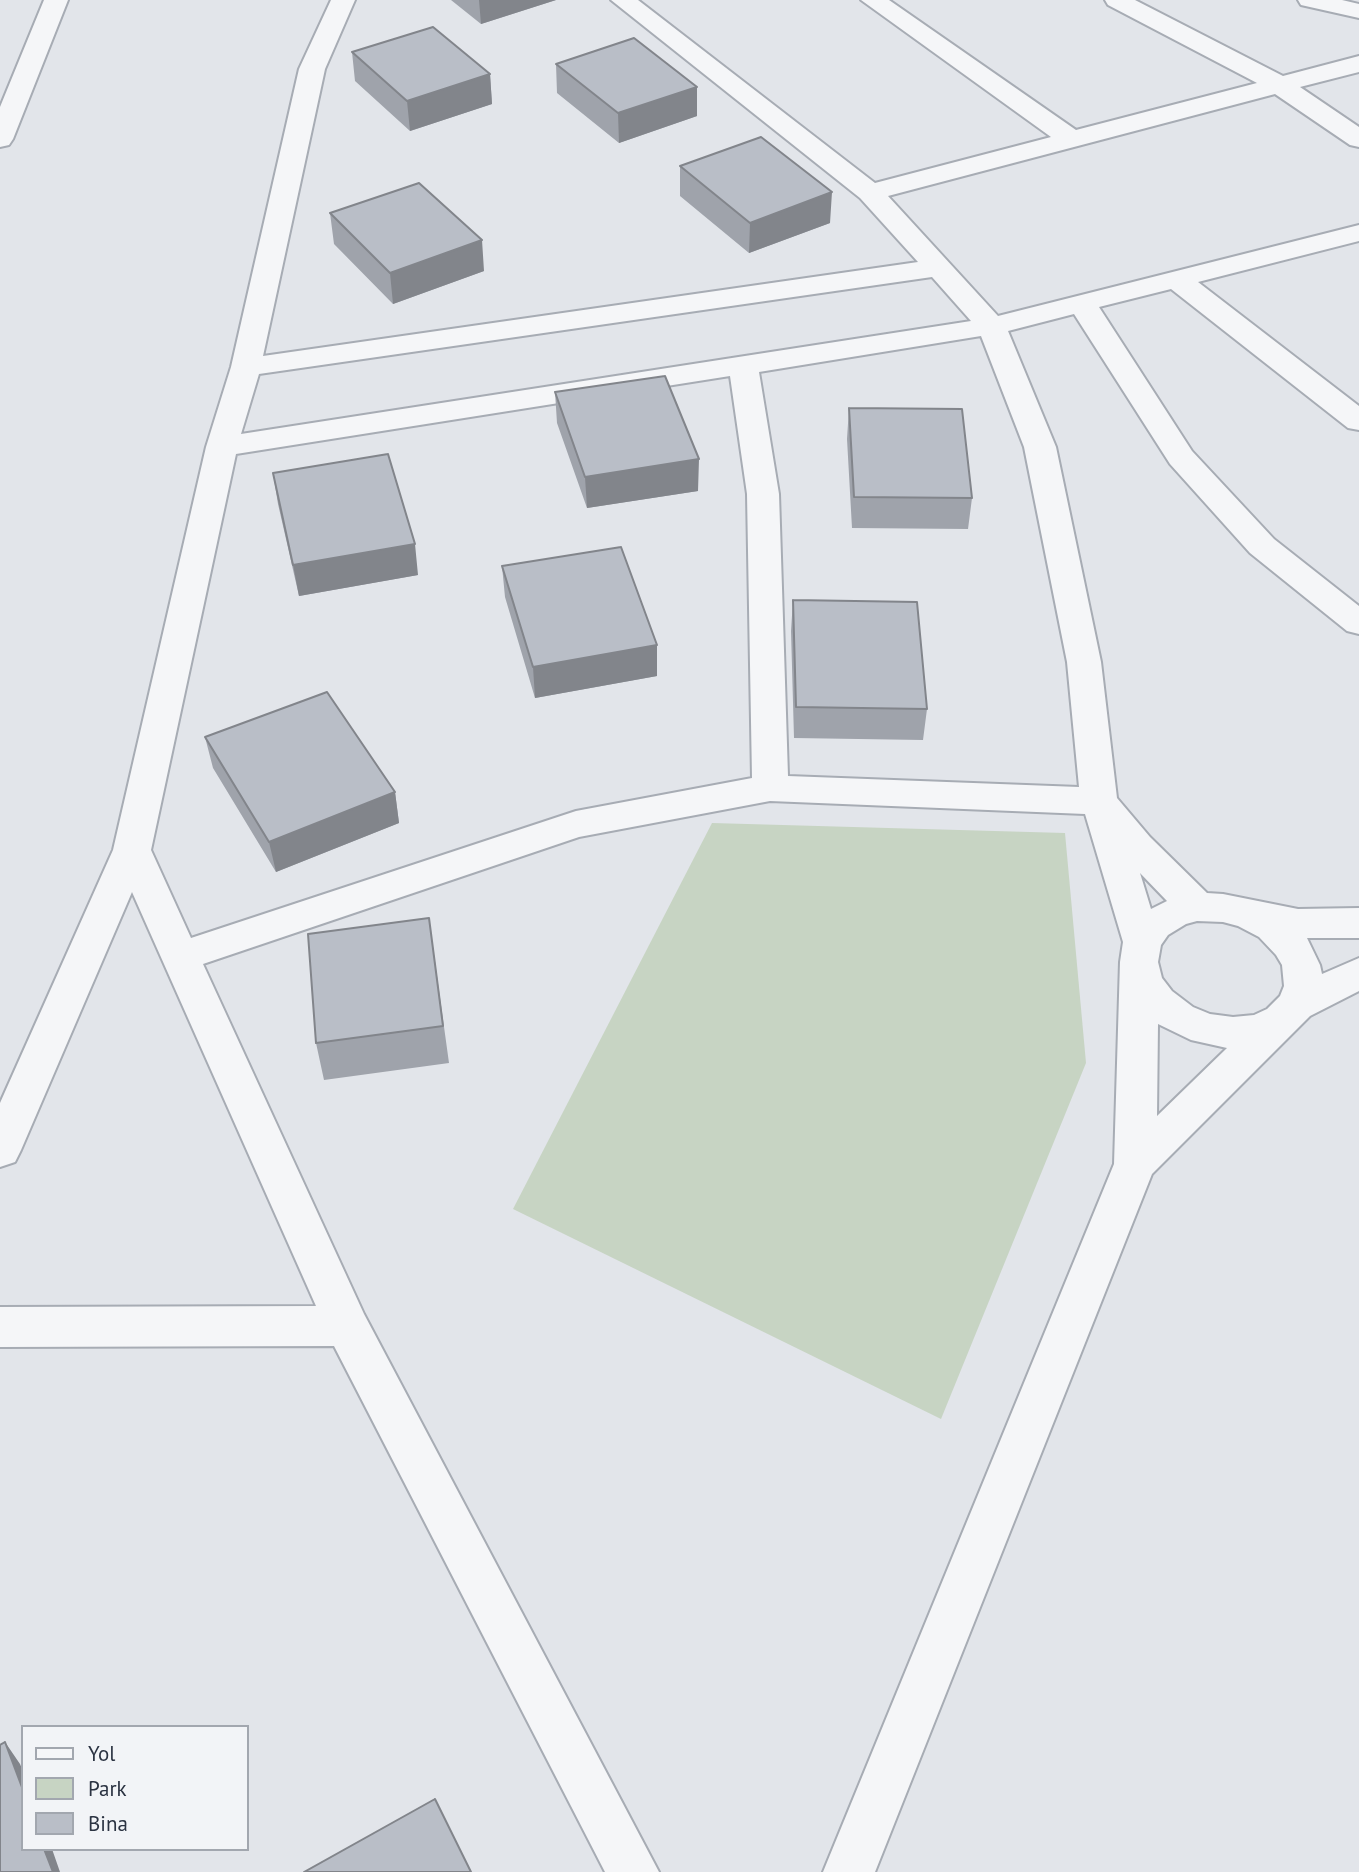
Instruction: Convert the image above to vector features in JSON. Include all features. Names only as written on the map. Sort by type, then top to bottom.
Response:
[{"type":"street","points":[[0,139],[56,0]]},
{"type":"street","points":[[0,1150],[132,850],[222,447],[246,367],[312,69],[343,0]]},
{"type":"street","points":[[623,0],[870,192],[992,326],[1040,447],[1084,662],[1099,800],[1141,952],[1144,983],[1158,1002],[1179,1018],[1205,1029],[1233,1033],[1259,1030],[1359,973]]},
{"type":"street","points":[[873,0],[1072,138]]},
{"type":"street","points":[[1118,0],[1278,84],[1359,139]]},
{"type":"street","points":[[1310,0],[1359,11]]},
{"type":"street","points":[[870,192],[1359,64]]},
{"type":"street","points":[[222,447],[992,326],[1359,233]]},
{"type":"street","points":[[246,367],[939,267]]},
{"type":"street","points":[[1176,279],[1359,421]]},
{"type":"street","points":[[1082,303],[1181,457],[1262,546],[1359,623]]},
{"type":"street","points":[[743,365],[763,494],[770,788]]},
{"type":"street","points":[[181,956],[576,824],[770,788],[1099,800],[1137,847],[1197,907]]},
{"type":"street","points":[[132,850],[347,1326],[633,1872]]},
{"type":"street","points":[[849,1872],[1135,1164],[1141,952],[1154,925],[1174,913],[1197,907],[1223,908],[1298,923],[1359,923]]},
{"type":"street","points":[[1135,1164],[1289,1013],[1304,986],[1301,965],[1291,945],[1273,928],[1249,915]]},
{"type":"street","points":[[0,1327],[347,1326]]},
{"type":"green space","points":[[712,823],[1065,833],[1086,1063],[941,1419],[513,1209]]},
{"type":"building","points":[[433,27],[490,74],[407,101],[352,52]]},
{"type":"building","points":[[634,38],[697,87],[618,113],[556,64]]},
{"type":"building","points":[[761,137],[832,192],[750,223],[680,166]]},
{"type":"building","points":[[419,183],[482,240],[390,273],[330,213]]},
{"type":"building","points":[[665,376],[699,459],[585,477],[555,392]]},
{"type":"building","points":[[849,408],[962,409],[972,498],[854,497]]},
{"type":"building","points":[[388,454],[415,544],[293,565],[273,473]]},
{"type":"building","points":[[621,547],[657,645],[533,667],[502,566]]},
{"type":"building","points":[[793,600],[917,602],[927,709],[796,707]]},
{"type":"building","points":[[327,692],[395,792],[269,842],[205,737]]},
{"type":"building","points":[[429,918],[443,1026],[316,1043],[308,934]]},
{"type":"building","points":[[5,1742],[21,1785],[21,1851],[45,1851],[53,1872],[0,1872],[0,1745]]},
{"type":"building","points":[[435,1799],[471,1872],[304,1872]]}]
